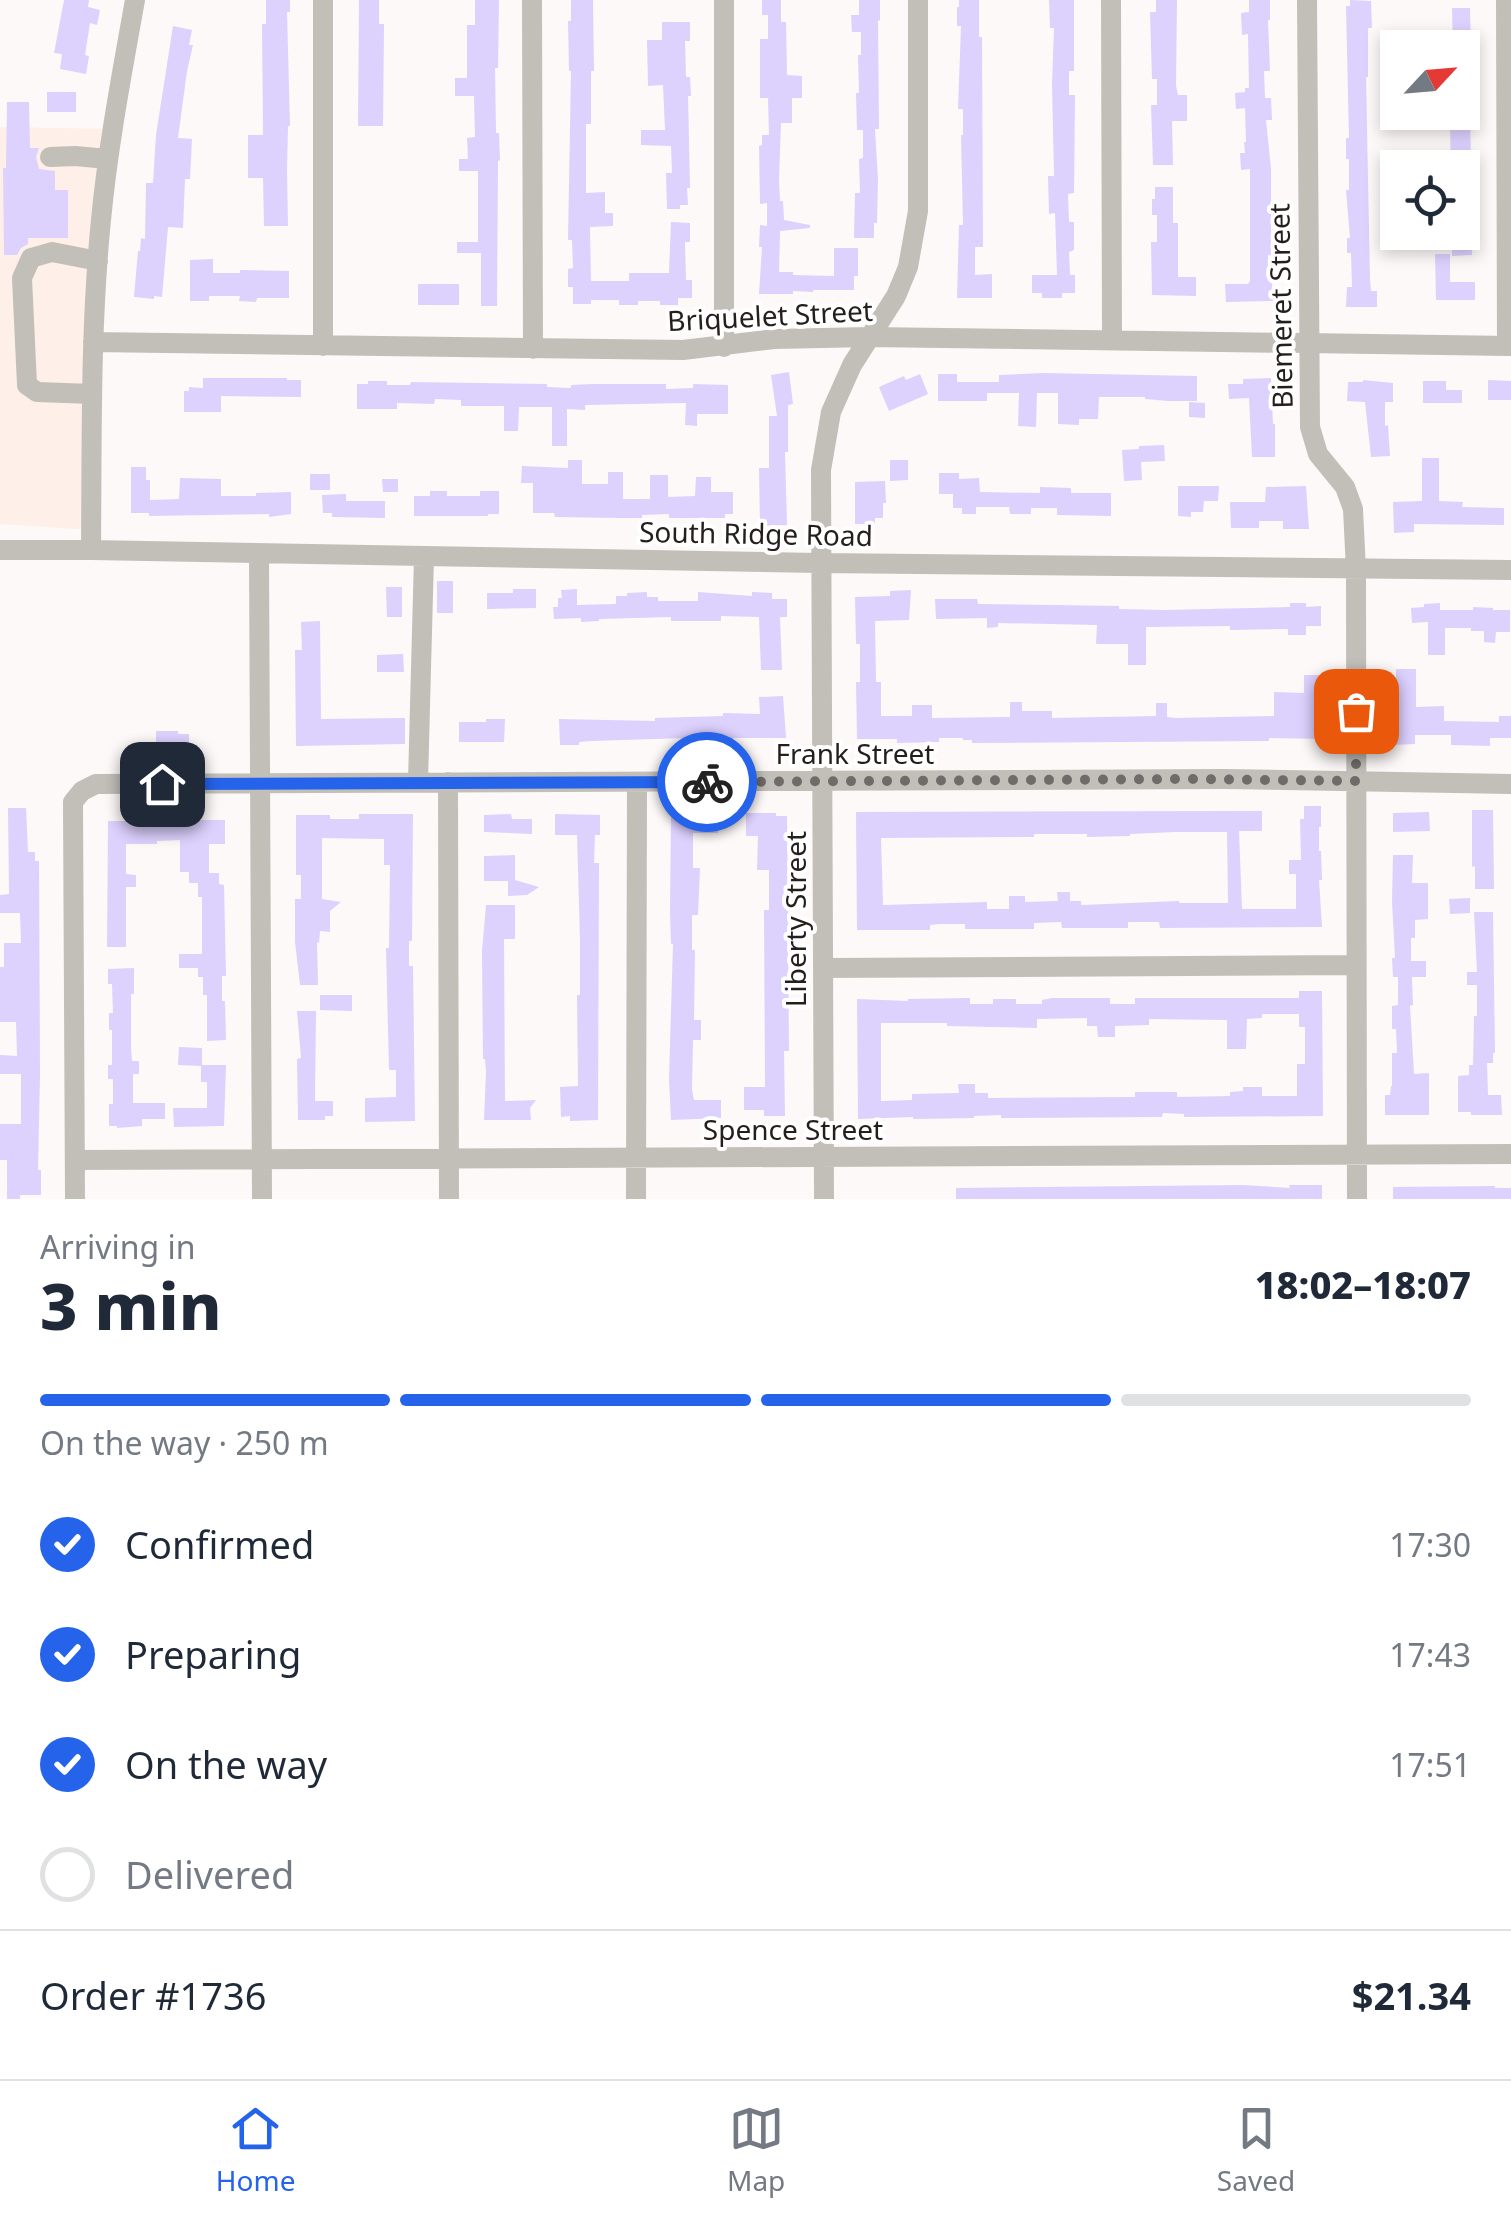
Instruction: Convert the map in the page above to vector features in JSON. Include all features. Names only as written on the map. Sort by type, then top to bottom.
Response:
[{"type":"street","points":[[91,550],[93,342],[98,260],[108,159],[135,0]]},
{"type":"street","points":[[322,0],[323,346]]},
{"type":"street","points":[[532,0],[533,349]]},
{"type":"street","points":[[724,0],[724,346]]},
{"type":"street","name":"Liberty Street","points":[[824,1199],[820,470],[832,412],[852,365],[896,296],[908,267],[918,210],[918,0]]},
{"type":"street","points":[[1112,0],[1112,340]]},
{"type":"street","name":"Biemeret Street","points":[[1307,0],[1310,427],[1318,454],[1345,486],[1354,509],[1356,1199]]},
{"type":"street","points":[[1506,0],[1509,346]]},
{"type":"street","points":[[50,157],[108,159]]},
{"type":"street","points":[[92,394],[37,392],[27,386],[22,278],[31,258],[52,252],[98,260]]},
{"type":"street","name":"Briquelet Street","points":[[93,342],[683,350],[774,338],[870,337],[1509,346]]},
{"type":"street","name":"South Ridge Road","points":[[0,550],[1511,570]]},
{"type":"street","points":[[259,554],[262,1199]]},
{"type":"street","points":[[418,782],[424,556]]},
{"type":"street","name":"Frank Street","points":[[75,1160],[74,802],[82,791],[96,784],[1224,779],[1511,784]]},
{"type":"street","points":[[448,782],[448,1199]]},
{"type":"street","points":[[636,782],[636,1199]]},
{"type":"street","points":[[823,968],[1356,966]]},
{"type":"street","name":"Spence Street","points":[[75,1160],[1511,1154]]},
{"type":"street","points":[[75,1160],[75,1199]]},
{"type":"shaded area","points":[[0,127],[112,129],[91,530],[0,524]]},
{"type":"building","points":[[64,0],[89,0],[88,7],[100,10],[97,25],[90,23],[86,74],[60,69],[62,54],[54,53]]},
{"type":"building","points":[[266,0],[290,0],[288,226],[264,226],[263,178],[248,178],[248,135],[263,135],[262,24],[266,24]]},
{"type":"building","points":[[359,0],[379,0],[379,24],[384,24],[383,126],[358,126]]},
{"type":"building","points":[[475,0],[499,0],[495,68],[500,160],[497,306],[481,306],[481,253],[457,253],[457,242],[478,242],[478,171],[459,171],[459,159],[468,159],[467,138],[475,137],[474,96],[455,96],[455,78],[467,78],[467,25],[475,25]]},
{"type":"building","points":[[571,0],[593,0],[594,71],[591,124],[586,124],[586,193],[605,192],[605,213],[613,213],[613,226],[590,227],[591,281],[629,281],[629,273],[669,273],[671,222],[690,223],[690,242],[685,242],[686,280],[692,280],[692,298],[678,298],[678,305],[638,301],[638,305],[619,305],[619,300],[573,304],[573,287],[568,287],[568,269],[573,268],[572,240],[568,240]]},
{"type":"building","points":[[762,0],[781,0],[781,22],[786,22],[787,75],[802,76],[802,98],[792,98],[792,123],[781,123],[780,201],[784,220],[810,228],[780,231],[779,272],[834,276],[834,248],[858,248],[854,290],[759,294],[760,225],[767,226],[767,203],[760,204],[759,146],[762,135],[769,135],[768,98],[760,98],[760,39],[768,39],[768,15],[762,15]]},
{"type":"building","points":[[859,0],[880,0],[874,238],[854,238],[863,130],[857,130],[856,93],[861,32],[852,32],[851,15],[859,15]]},
{"type":"building","points":[[959,0],[979,0],[983,247],[975,247],[975,275],[992,274],[992,298],[957,298],[959,225],[963,225]]},
{"type":"building","points":[[1049,0],[1074,0],[1074,71],[1069,71],[1069,95],[1075,95],[1074,193],[1068,194],[1069,222],[1074,222],[1074,250],[1069,252],[1075,293],[1062,293],[1062,298],[1042,298],[1042,293],[1032,293],[1032,275],[1057,275],[1055,213],[1049,214],[1048,176],[1054,176],[1054,28],[1050,28]]},
{"type":"building","points":[[1156,0],[1177,0],[1176,86],[1178,95],[1187,95],[1187,121],[1172,121],[1173,165],[1153,165],[1151,105],[1157,105],[1157,79],[1152,79],[1150,12],[1156,12]]},
{"type":"building","points":[[1249,0],[1270,0],[1270,71],[1264,71],[1265,98],[1271,98],[1272,120],[1266,120],[1271,169],[1268,281],[1272,281],[1273,301],[1226,302],[1225,284],[1250,281],[1250,169],[1241,170],[1240,153],[1245,153],[1246,142],[1245,108],[1236,109],[1235,93],[1249,88],[1248,34],[1242,35],[1241,13],[1249,12]]},
{"type":"building","points":[[1350,0],[1371,1],[1366,77],[1370,279],[1371,291],[1377,291],[1377,307],[1346,307],[1347,287],[1352,287],[1346,190],[1346,6],[1350,6]]},
{"type":"building","points":[[1452,8],[1470,8],[1471,30],[1453,30]]},
{"type":"building","points":[[662,22],[690,22],[690,41],[685,41],[691,96],[690,188],[688,205],[680,205],[680,209],[667,209],[666,173],[672,173],[671,146],[641,145],[641,130],[665,130],[663,85],[648,86],[647,40],[662,40]]},
{"type":"building","points":[[173,26],[192,30],[189,45],[193,45],[178,138],[192,139],[183,228],[168,227],[162,297],[134,297],[138,251],[141,238],[145,239],[146,183],[153,183],[156,135]]},
{"type":"building","points":[[47,92],[76,92],[76,112],[47,112]]},
{"type":"building","points":[[7,102],[29,102],[30,148],[39,148],[39,169],[55,171],[55,190],[68,190],[68,238],[28,238],[28,244],[17,255],[4,255]]},
{"type":"building","points":[[1450,130],[1470,130],[1471,150],[1451,150]]},
{"type":"building","points":[[1155,187],[1173,187],[1178,277],[1196,277],[1196,296],[1152,295],[1151,242],[1157,242],[1157,215],[1152,215]]},
{"type":"building","points":[[1452,250],[1472,250],[1472,255],[1452,256]]},
{"type":"building","points":[[1435,254],[1450,254],[1450,282],[1475,282],[1475,300],[1436,300]]},
{"type":"building","points":[[213,259],[213,273],[289,271],[289,298],[257,298],[256,302],[239,301],[240,296],[209,296],[209,301],[190,301],[190,260]]},
{"type":"building","points":[[418,284],[459,284],[459,305],[418,305]]},
{"type":"building","points":[[789,372],[793,404],[788,405],[785,452],[787,525],[760,526],[759,468],[769,468],[769,416],[777,416],[771,375]]},
{"type":"building","points":[[920,374],[928,394],[889,411],[879,387]]},
{"type":"building","points":[[938,374],[957,374],[957,382],[999,382],[999,375],[1197,376],[1197,401],[1099,397],[1098,419],[1079,419],[1079,425],[1058,424],[1058,393],[1037,393],[1036,427],[1018,426],[1019,393],[987,393],[987,401],[938,401]]},
{"type":"building","points":[[203,378],[301,380],[301,397],[221,396],[221,412],[184,412],[184,391],[189,391],[189,387],[203,388]]},
{"type":"building","points":[[1271,378],[1275,457],[1252,457],[1249,398],[1229,399],[1228,384]]},
{"type":"building","points":[[1488,380],[1511,381],[1511,400],[1488,400]]},
{"type":"building","points":[[387,381],[387,385],[547,384],[571,388],[592,384],[666,384],[666,389],[693,388],[693,384],[728,385],[728,414],[697,414],[697,426],[685,425],[686,403],[585,405],[585,410],[567,409],[567,446],[552,446],[552,407],[519,407],[518,431],[504,431],[504,406],[461,406],[461,400],[435,399],[434,404],[397,403],[397,409],[357,409],[357,384]]},
{"type":"building","points":[[1423,381],[1446,381],[1446,390],[1462,390],[1462,403],[1423,403]]},
{"type":"building","points":[[1348,382],[1393,383],[1393,402],[1385,402],[1390,456],[1371,457],[1365,402],[1347,401]]},
{"type":"building","points":[[1189,402],[1205,403],[1205,418],[1189,417]]},
{"type":"building","points":[[1164,445],[1165,461],[1141,462],[1142,480],[1124,481],[1122,450]]},
{"type":"building","points":[[1422,458],[1439,458],[1439,501],[1463,502],[1462,507],[1504,508],[1504,525],[1414,524],[1414,532],[1394,533],[1393,502],[1422,501]]},
{"type":"building","points":[[568,460],[582,460],[582,484],[608,484],[608,472],[623,472],[623,499],[650,499],[650,475],[668,475],[668,497],[695,496],[696,477],[711,477],[711,492],[733,492],[733,514],[725,514],[725,518],[669,518],[669,514],[620,518],[533,513],[533,483],[521,483],[522,466],[568,468]]},
{"type":"building","points":[[890,460],[908,460],[908,480],[890,481]]},
{"type":"building","points":[[131,467],[146,467],[150,500],[179,499],[180,478],[221,479],[221,496],[291,492],[291,514],[269,517],[131,513]]},
{"type":"building","points":[[939,473],[959,473],[959,479],[979,478],[980,492],[1040,493],[1040,487],[1071,488],[1071,493],[1111,493],[1111,516],[1057,515],[1057,508],[1031,508],[1031,514],[1010,514],[1009,507],[976,507],[976,514],[962,514],[962,508],[953,508],[953,494],[939,494]]},
{"type":"building","points":[[310,474],[330,474],[330,490],[310,490]]},
{"type":"building","points":[[382,479],[398,479],[398,492],[383,492]]},
{"type":"building","points":[[885,481],[883,518],[875,518],[875,524],[855,524],[855,482]]},
{"type":"building","points":[[1178,486],[1219,486],[1218,501],[1204,501],[1203,512],[1191,512],[1191,517],[1178,516]]},
{"type":"building","points":[[1306,486],[1309,529],[1283,529],[1283,521],[1259,521],[1259,528],[1231,528],[1230,502],[1265,502],[1266,487]]},
{"type":"building","points":[[430,491],[447,491],[447,496],[480,496],[480,491],[499,491],[499,514],[414,516],[414,496],[430,496]]},
{"type":"building","points":[[346,494],[346,501],[385,501],[385,518],[332,517],[332,513],[323,513],[322,495]]},
{"type":"building","points":[[437,581],[453,581],[453,613],[437,613]]},
{"type":"building","points":[[386,587],[402,587],[402,617],[387,617]]},
{"type":"building","points":[[513,589],[536,589],[536,608],[487,609],[487,593],[513,593]]},
{"type":"building","points":[[577,589],[577,605],[616,604],[616,596],[627,593],[647,592],[647,597],[658,597],[658,601],[698,601],[698,592],[752,596],[752,592],[772,593],[772,599],[787,599],[787,617],[780,617],[782,670],[761,670],[759,617],[721,616],[721,621],[671,621],[671,617],[581,622],[581,618],[554,619],[553,607],[558,607],[561,590]]},
{"type":"building","points":[[911,590],[909,620],[875,621],[881,716],[912,716],[912,705],[932,705],[932,718],[1010,717],[1010,702],[1022,702],[1022,711],[1052,711],[1052,718],[1156,716],[1156,703],[1167,703],[1167,717],[1176,718],[1274,716],[1274,692],[1304,693],[1304,675],[1322,675],[1322,739],[972,743],[963,738],[939,738],[939,742],[897,743],[897,739],[857,739],[860,644],[856,644],[855,597],[890,596],[890,591]]},
{"type":"building","points":[[935,599],[1165,610],[1290,607],[1290,603],[1306,603],[1306,607],[1321,606],[1321,626],[1306,626],[1306,635],[1288,635],[1288,629],[1230,630],[1230,626],[1146,627],[1146,665],[1128,665],[1128,644],[1096,644],[1097,625],[998,623],[998,627],[987,628],[987,618],[936,619]]},
{"type":"building","points":[[1440,603],[1440,610],[1510,610],[1510,632],[1496,632],[1495,643],[1484,642],[1484,631],[1445,628],[1445,655],[1428,655],[1428,622],[1412,623],[1411,608]]},
{"type":"building","points":[[320,621],[321,719],[405,718],[405,744],[296,746],[295,650],[302,650],[301,622]]},
{"type":"building","points":[[403,654],[404,672],[377,672],[377,655]]},
{"type":"building","points":[[1396,669],[1416,669],[1416,707],[1444,706],[1444,721],[1499,722],[1499,716],[1511,716],[1511,738],[1490,738],[1490,746],[1451,745],[1451,735],[1415,735],[1415,744],[1391,745],[1391,729],[1396,729],[1392,680],[1396,680]]},
{"type":"building","points":[[783,696],[786,738],[686,738],[560,745],[559,719],[655,721],[723,713],[760,714],[759,697]]},
{"type":"building","points":[[505,719],[504,742],[459,742],[459,722]]},
{"type":"building","points":[[156,731],[189,734],[189,751],[156,749]]},
{"type":"building","points":[[1304,806],[1321,806],[1322,927],[1160,928],[1159,922],[1128,922],[1128,928],[1062,928],[1061,922],[1034,923],[1034,929],[965,929],[965,924],[940,924],[930,925],[930,930],[857,930],[856,812],[1262,811],[1262,831],[1239,831],[1242,909],[1296,909],[1296,874],[1289,874],[1289,860],[1301,860],[1300,819],[1304,819]],"holes":[[[1227,832],[1228,903],[1081,905],[1081,901],[1070,901],[1070,892],[1057,892],[1058,901],[1025,902],[1025,896],[1009,896],[1009,909],[987,909],[987,902],[883,905],[881,838]]]},
{"type":"building","points":[[8,808],[26,808],[28,852],[35,852],[35,861],[39,861],[41,1195],[20,1195],[20,1199],[7,1199],[7,1160],[0,1160],[0,1124],[21,1124],[21,1074],[0,1074],[0,1055],[17,1056],[16,1022],[0,1022],[0,967],[4,967],[4,943],[21,943],[20,913],[0,913],[0,895],[9,894]]},
{"type":"building","points":[[1472,810],[1493,810],[1494,889],[1475,889]]},
{"type":"building","points":[[1429,812],[1430,831],[1393,832],[1393,813]]},
{"type":"building","points":[[746,813],[787,816],[789,1051],[784,1051],[785,1116],[764,1116],[764,1110],[744,1110],[744,1087],[765,1087],[764,910],[769,910],[769,870],[757,870],[758,836],[746,836]]},
{"type":"building","points":[[359,814],[413,814],[409,966],[413,966],[415,1121],[365,1122],[365,1098],[396,1097],[396,1070],[389,1070],[386,948],[390,865],[384,865],[384,839],[322,838],[322,899],[341,902],[330,911],[330,932],[320,931],[318,985],[300,985],[295,942],[295,899],[301,899],[301,875],[296,875],[296,815],[359,819]]},
{"type":"building","points":[[511,814],[512,819],[532,819],[532,834],[484,832],[484,815]]},
{"type":"building","points":[[555,814],[600,815],[594,863],[599,863],[598,1120],[570,1121],[570,1116],[561,1117],[560,1087],[578,1086],[580,940],[577,835],[555,835]]},
{"type":"building","points":[[671,814],[718,814],[718,833],[693,833],[693,868],[700,868],[698,915],[692,915],[694,1020],[701,1020],[701,1040],[693,1040],[692,1090],[694,1100],[721,1100],[721,1118],[671,1120]]},
{"type":"building","points":[[191,820],[225,820],[225,844],[209,844],[209,873],[219,873],[219,884],[224,885],[226,976],[222,976],[222,1001],[226,1040],[207,1041],[203,977],[198,977],[198,968],[179,968],[179,954],[202,954],[202,897],[198,897],[198,883],[189,883],[189,872],[180,872],[180,840],[126,844],[126,874],[136,875],[136,887],[126,887],[126,947],[107,947],[108,821],[191,825]]},
{"type":"building","points":[[515,855],[515,880],[539,887],[527,895],[508,896],[508,881],[484,881],[484,856]]},
{"type":"building","points":[[1393,855],[1413,855],[1412,883],[1428,883],[1428,919],[1415,920],[1415,938],[1411,938],[1411,961],[1426,961],[1426,977],[1412,977],[1410,1006],[1414,1074],[1429,1073],[1429,1115],[1385,1115],[1385,1095],[1390,1095],[1392,1086],[1392,1053],[1397,1053],[1396,1029],[1392,1029],[1392,1006],[1398,1005],[1398,977],[1393,977],[1392,958]]},
{"type":"building","points":[[1470,898],[1470,913],[1450,914],[1449,899]]},
{"type":"building","points":[[486,905],[515,905],[515,939],[504,939],[505,1101],[536,1100],[530,1108],[531,1120],[484,1120],[482,951]]},
{"type":"building","points":[[1474,912],[1493,912],[1495,1053],[1493,1063],[1487,1063],[1488,1095],[1501,1095],[1502,1115],[1458,1112],[1458,1076],[1469,1075],[1469,1065],[1473,1065],[1477,1016],[1477,985],[1467,985],[1467,972],[1477,972]]},
{"type":"building","points":[[134,968],[131,1048],[132,1061],[139,1061],[139,1074],[133,1074],[133,1103],[165,1103],[165,1119],[142,1119],[142,1126],[117,1128],[109,1126],[113,1079],[108,1079],[108,1065],[112,1065],[109,1013],[113,1013],[108,969]]},
{"type":"building","points":[[1299,991],[1322,991],[1323,1116],[1184,1117],[1163,1113],[1162,1117],[1001,1115],[858,1119],[857,999],[970,998],[970,1004],[993,1004],[993,999],[1016,999],[1016,1004],[1042,1004],[1042,1000],[1052,998],[1110,998],[1110,1004],[1135,1004],[1135,998],[1299,998]],"holes":[[[1262,1014],[1299,1014],[1299,1027],[1305,1027],[1305,1064],[1297,1064],[1297,1096],[1262,1096],[1262,1087],[1243,1087],[1243,1091],[1230,1092],[1230,1096],[1177,1097],[1177,1092],[1135,1092],[1135,1097],[988,1098],[988,1093],[975,1093],[975,1084],[958,1084],[959,1093],[912,1094],[912,1100],[881,1101],[881,1023],[1037,1028],[1037,1019],[1087,1018],[1087,1026],[1097,1026],[1098,1037],[1115,1037],[1115,1026],[1149,1025],[1149,1019],[1227,1020],[1227,1049],[1246,1049],[1247,1019],[1262,1018]]]},
{"type":"building","points":[[320,995],[352,995],[352,1011],[320,1010]]},
{"type":"building","points":[[297,1011],[316,1011],[315,1101],[333,1101],[333,1116],[325,1116],[325,1120],[298,1120],[297,1059],[301,1058]]},
{"type":"building","points":[[179,1047],[202,1048],[202,1065],[226,1065],[224,1126],[174,1127],[173,1108],[207,1108],[207,1082],[201,1082],[201,1066],[178,1065]]},
{"type":"building","points":[[1322,1185],[1322,1199],[956,1199],[956,1188]]},
{"type":"building","points":[[1393,1187],[1511,1188],[1511,1199],[1393,1199]]},
{"type":"way so far","points":[[707,782],[1356,781],[1356,711]]},
{"type":"route","points":[[162,784],[707,782]]}]
